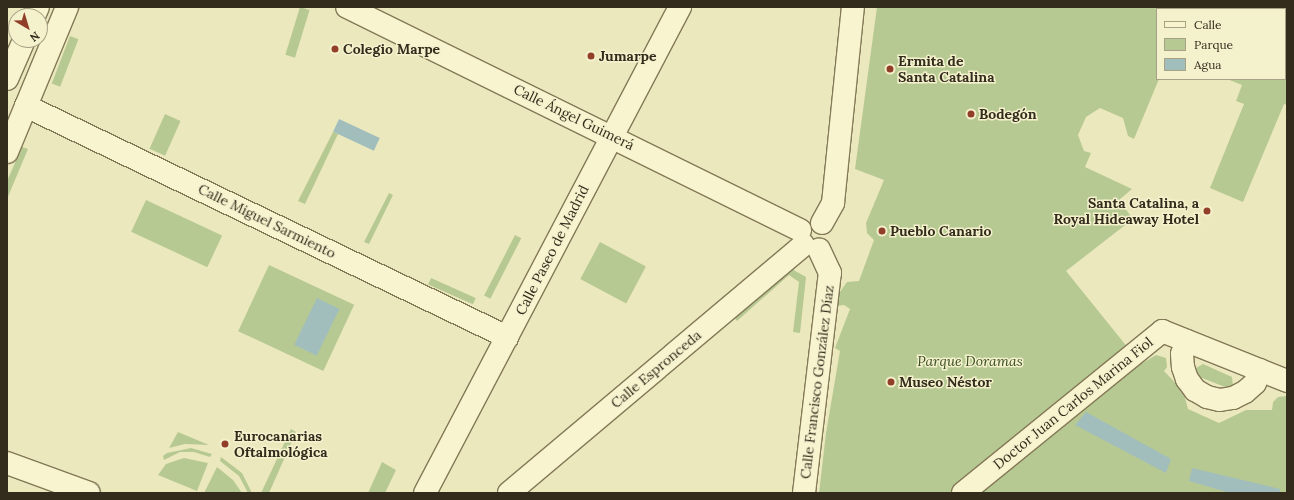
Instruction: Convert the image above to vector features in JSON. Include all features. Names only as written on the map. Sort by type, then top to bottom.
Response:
[{"type":"street","points":[[7,152],[68,7]]},
{"type":"street","name":"Calle Ángel Guimerá","points":[[347,7],[612,135],[808,241]]},
{"type":"street","name":"Calle Paseo de Madrid","points":[[425,493],[680,7]]},
{"type":"street","name":"Calle Espronceda","points":[[509,493],[808,241],[807,222],[822,223],[833,203],[853,7]]},
{"type":"street","points":[[7,79],[21,48]]},
{"type":"street","name":"Calle Miguel Sarmiento","points":[[26,106],[507,337]]},
{"type":"street","name":"Calle Francisco González Díaz","points":[[804,493],[830,273],[808,241]]},
{"type":"street","name":"Doctor Juan Carlos Marina Fiol","points":[[963,493],[1162,330],[1287,381]]},
{"type":"street","points":[[1187,340],[1182,354],[1185,373],[1195,390],[1207,397],[1220,400],[1239,395],[1255,383],[1260,370]]},
{"type":"street","points":[[7,463],[89,493]]},
{"type":"green space","points":[[300,7],[310,10],[295,58],[285,55]]},
{"type":"green space","name":"Parque Doramas","points":[[877,7],[1287,7],[1287,105],[1284,104],[1243,202],[1210,188],[1244,104],[1236,101],[1242,85],[1230,80],[1286,80],[1286,8],[1156,8],[1156,80],[1159,80],[1134,139],[1128,136],[1123,118],[1100,108],[1086,117],[1078,135],[1084,151],[1091,153],[1085,167],[1132,189],[1119,200],[1133,219],[1066,271],[1141,364],[1156,355],[1166,358],[1167,367],[1164,371],[1183,391],[1188,409],[1219,423],[1246,410],[1272,410],[1273,402],[1278,397],[1287,396],[1287,493],[819,493],[826,433],[840,351],[835,348],[850,309],[844,305],[837,306],[837,296],[847,282],[859,281],[874,240],[867,233],[866,223],[884,180],[855,169]]},
{"type":"green space","points":[[70,36],[78,39],[60,87],[52,84]]},
{"type":"green space","points":[[165,114],[181,121],[165,156],[150,149]]},
{"type":"green space","points":[[333,132],[338,134],[305,204],[298,201]]},
{"type":"green space","points":[[22,147],[28,149],[7,199],[7,181]]},
{"type":"green space","points":[[389,193],[393,195],[369,244],[364,242]]},
{"type":"green space","points":[[146,200],[222,235],[207,267],[131,232]]},
{"type":"green space","points":[[515,235],[521,238],[490,299],[484,296]]},
{"type":"green space","points":[[600,242],[646,266],[626,303],[580,279]]},
{"type":"green space","points":[[269,265],[354,305],[323,371],[238,331]]},
{"type":"green space","points":[[788,267],[806,277],[800,333],[793,332],[799,282],[789,275],[737,321],[732,315]]},
{"type":"green space","points":[[431,278],[476,298],[473,304],[428,284]]},
{"type":"green space","points":[[1203,364],[1232,377],[1233,386],[1225,387],[1197,376],[1196,368]]},
{"type":"green space","points":[[291,429],[296,432],[269,493],[261,493]]},
{"type":"green space","points":[[178,432],[209,445],[185,444],[169,448]]},
{"type":"green space","points":[[191,448],[212,454],[210,457],[194,452],[180,452],[164,460],[163,456],[167,453]]},
{"type":"green space","points":[[221,457],[242,473],[252,493],[248,493],[239,476],[220,461]]},
{"type":"green space","points":[[184,458],[208,463],[197,491],[158,475],[166,464]]},
{"type":"green space","points":[[382,462],[396,470],[385,493],[368,493]]},
{"type":"green space","points":[[217,467],[233,480],[242,493],[204,493]]},
{"type":"water","points":[[339,119],[380,138],[374,151],[333,132]]},
{"type":"water","points":[[317,298],[339,309],[317,356],[294,345]]},
{"type":"water","points":[[1086,412],[1171,459],[1166,473],[1075,425]]},
{"type":"water","points":[[1192,468],[1280,489],[1280,493],[1230,493],[1189,481]]},
{"type":"place","name":"Colegio Marpe","points":[[335,49]]},
{"type":"place","name":"Jumarpe","points":[[591,56]]},
{"type":"place","name":"Ermita de Santa Catalina","points":[[890,69]]},
{"type":"place","name":"Bodegón","points":[[971,114]]},
{"type":"place","name":"Santa Catalina, a Royal Hideaway Hotel","points":[[1207,211]]},
{"type":"place","name":"Pueblo Canario","points":[[882,231]]},
{"type":"place","name":"Museo Néstor","points":[[891,382]]},
{"type":"place","name":"Eurocanarias Oftalmológica","points":[[225,444]]}]
